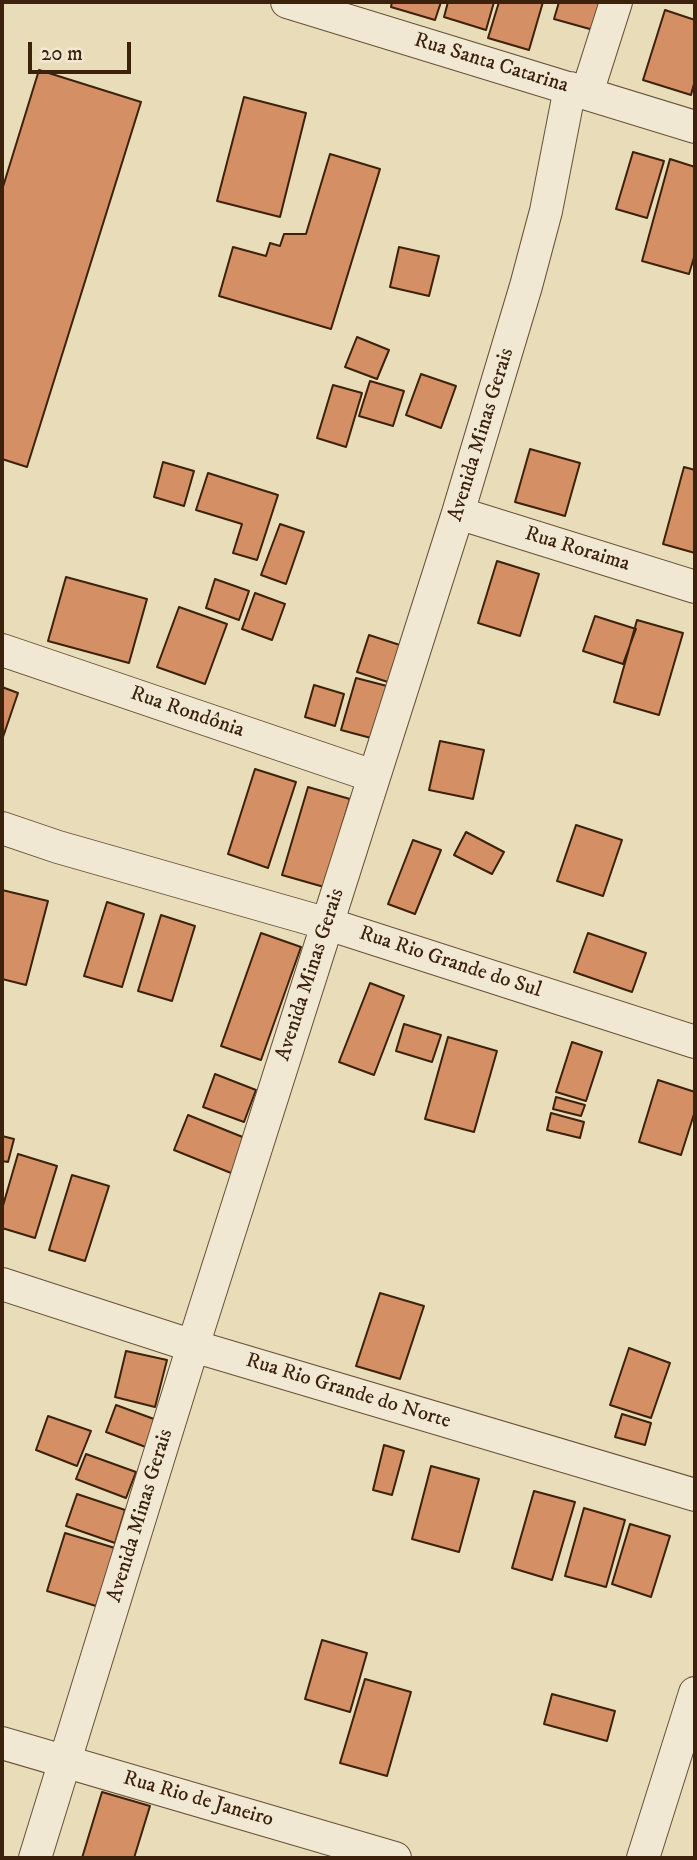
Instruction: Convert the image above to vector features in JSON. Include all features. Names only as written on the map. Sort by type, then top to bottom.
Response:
[{"type":"street","name":"Rua Santa Catarina","points":[[287,2],[695,127]]},
{"type":"street","name":"Avenida Minas Gerais","points":[[35,1858],[193,1346],[458,513],[526,286],[578,91],[616,2]]},
{"type":"street","name":"Rua Roraima","points":[[458,513],[695,587]]},
{"type":"street","name":"Rua Rondônia","points":[[2,650],[373,776]]},
{"type":"street","name":"Rua Rio Grande do Sul","points":[[2,828],[58,847],[328,924],[695,1042]]},
{"type":"street","name":"Rua Rio Grande do Norte","points":[[2,1284],[193,1346],[695,1495]]},
{"type":"street","points":[[643,1858],[695,1693]]},
{"type":"street","name":"Rua Rio de Janeiro","points":[[2,1743],[395,1858]]},
{"type":"building","points":[[392,2],[441,2],[435,20],[391,7]]},
{"type":"building","points":[[448,2],[494,2],[486,30],[444,17]]},
{"type":"building","points":[[499,2],[543,2],[529,50],[488,38]]},
{"type":"building","points":[[559,2],[605,2],[597,31],[554,19]]},
{"type":"building","points":[[665,10],[695,20],[695,80],[691,95],[643,80]]},
{"type":"building","points":[[39,70],[141,102],[27,467],[2,459],[2,190]]},
{"type":"building","points":[[244,97],[306,113],[280,217],[217,201]]},
{"type":"building","points":[[633,152],[664,161],[647,218],[616,209]]},
{"type":"building","points":[[330,154],[380,169],[331,329],[219,296],[233,247],[266,256],[270,243],[280,246],[284,234],[306,234]]},
{"type":"building","points":[[670,159],[695,167],[695,254],[689,274],[642,261]]},
{"type":"building","points":[[399,247],[439,256],[429,296],[390,287]]},
{"type":"building","points":[[357,337],[389,350],[377,379],[345,367]]},
{"type":"building","points":[[421,374],[456,386],[441,428],[406,415]]},
{"type":"building","points":[[370,381],[404,391],[393,426],[359,416]]},
{"type":"building","points":[[333,385],[362,393],[346,447],[317,438]]},
{"type":"building","points":[[530,449],[580,463],[565,516],[515,502]]},
{"type":"building","points":[[163,462],[194,471],[184,506],[154,497]]},
{"type":"building","points":[[684,467],[695,470],[695,553],[663,544]]},
{"type":"building","points":[[208,473],[278,495],[257,560],[233,553],[242,524],[196,510]]},
{"type":"building","points":[[280,524],[304,532],[286,584],[261,575]]},
{"type":"building","points":[[497,561],[539,574],[520,636],[478,623]]},
{"type":"building","points":[[66,577],[147,599],[129,663],[48,641]]},
{"type":"building","points":[[215,579],[249,591],[239,620],[206,608]]},
{"type":"building","points":[[255,593],[285,604],[272,640],[242,629]]},
{"type":"building","points":[[179,607],[227,624],[205,684],[157,667]]},
{"type":"building","points":[[595,616],[636,629],[623,664],[583,651]]},
{"type":"building","points":[[637,620],[683,633],[659,715],[614,702]]},
{"type":"building","points":[[369,635],[406,647],[394,684],[357,672]]},
{"type":"building","points":[[356,678],[387,686],[371,738],[341,730]]},
{"type":"building","points":[[314,685],[344,694],[335,726],[305,717]]},
{"type":"building","points":[[2,687],[18,693],[2,740]]},
{"type":"building","points":[[440,741],[484,750],[473,799],[429,790]]},
{"type":"building","points":[[255,769],[296,782],[268,868],[228,854]]},
{"type":"building","points":[[308,787],[350,799],[324,887],[282,875]]},
{"type":"building","points":[[576,825],[622,840],[603,896],[557,881]]},
{"type":"building","points":[[466,832],[504,852],[492,874],[454,855]]},
{"type":"building","points":[[413,840],[441,850],[415,914],[388,904]]},
{"type":"building","points":[[2,890],[48,901],[26,985],[2,979]]},
{"type":"building","points":[[107,902],[144,914],[122,987],[84,976]]},
{"type":"building","points":[[161,915],[195,926],[172,1001],[138,991]]},
{"type":"building","points":[[261,933],[301,947],[261,1060],[221,1046]]},
{"type":"building","points":[[588,933],[646,953],[632,992],[574,972]]},
{"type":"building","points":[[370,983],[404,996],[374,1075],[339,1062]]},
{"type":"building","points":[[404,1024],[441,1035],[432,1062],[396,1051]]},
{"type":"building","points":[[448,1037],[497,1051],[474,1132],[425,1119]]},
{"type":"building","points":[[572,1042],[602,1052],[586,1101],[556,1092]]},
{"type":"building","points":[[215,1074],[256,1090],[244,1122],[203,1107]]},
{"type":"building","points":[[658,1080],[695,1092],[695,1111],[681,1155],[639,1142]]},
{"type":"building","points":[[556,1097],[585,1105],[581,1116],[553,1109]]},
{"type":"building","points":[[551,1113],[584,1122],[580,1138],[547,1130]]},
{"type":"building","points":[[188,1115],[250,1140],[236,1175],[174,1150]]},
{"type":"building","points":[[2,1136],[14,1139],[8,1162],[2,1161]]},
{"type":"building","points":[[18,1154],[57,1166],[35,1238],[2,1228],[2,1209]]},
{"type":"building","points":[[72,1175],[109,1186],[85,1261],[49,1250]]},
{"type":"building","points":[[380,1293],[424,1306],[400,1379],[356,1366]]},
{"type":"building","points":[[629,1348],[670,1363],[651,1418],[610,1405]]},
{"type":"building","points":[[126,1351],[167,1360],[155,1407],[115,1397]]},
{"type":"building","points":[[116,1405],[162,1422],[151,1449],[106,1432]]},
{"type":"building","points":[[622,1414],[651,1423],[645,1445],[615,1437]]},
{"type":"building","points":[[48,1416],[91,1431],[77,1466],[36,1450]]},
{"type":"building","points":[[384,1445],[404,1451],[392,1495],[373,1490]]},
{"type":"building","points":[[86,1454],[136,1472],[126,1498],[76,1479]]},
{"type":"building","points":[[431,1466],[479,1479],[459,1552],[412,1539]]},
{"type":"building","points":[[534,1491],[575,1502],[552,1580],[512,1568]]},
{"type":"building","points":[[77,1494],[125,1510],[115,1543],[66,1526]]},
{"type":"building","points":[[584,1508],[625,1520],[606,1587],[565,1576]]},
{"type":"building","points":[[630,1524],[670,1536],[651,1597],[612,1584]]},
{"type":"building","points":[[65,1533],[115,1548],[96,1606],[47,1591]]},
{"type":"building","points":[[322,1640],[367,1653],[350,1712],[305,1699]]},
{"type":"building","points":[[365,1679],[411,1692],[387,1776],[340,1763]]},
{"type":"building","points":[[552,1694],[615,1711],[607,1741],[544,1724]]},
{"type":"building","points":[[102,1792],[150,1806],[134,1858],[82,1858]]}]
